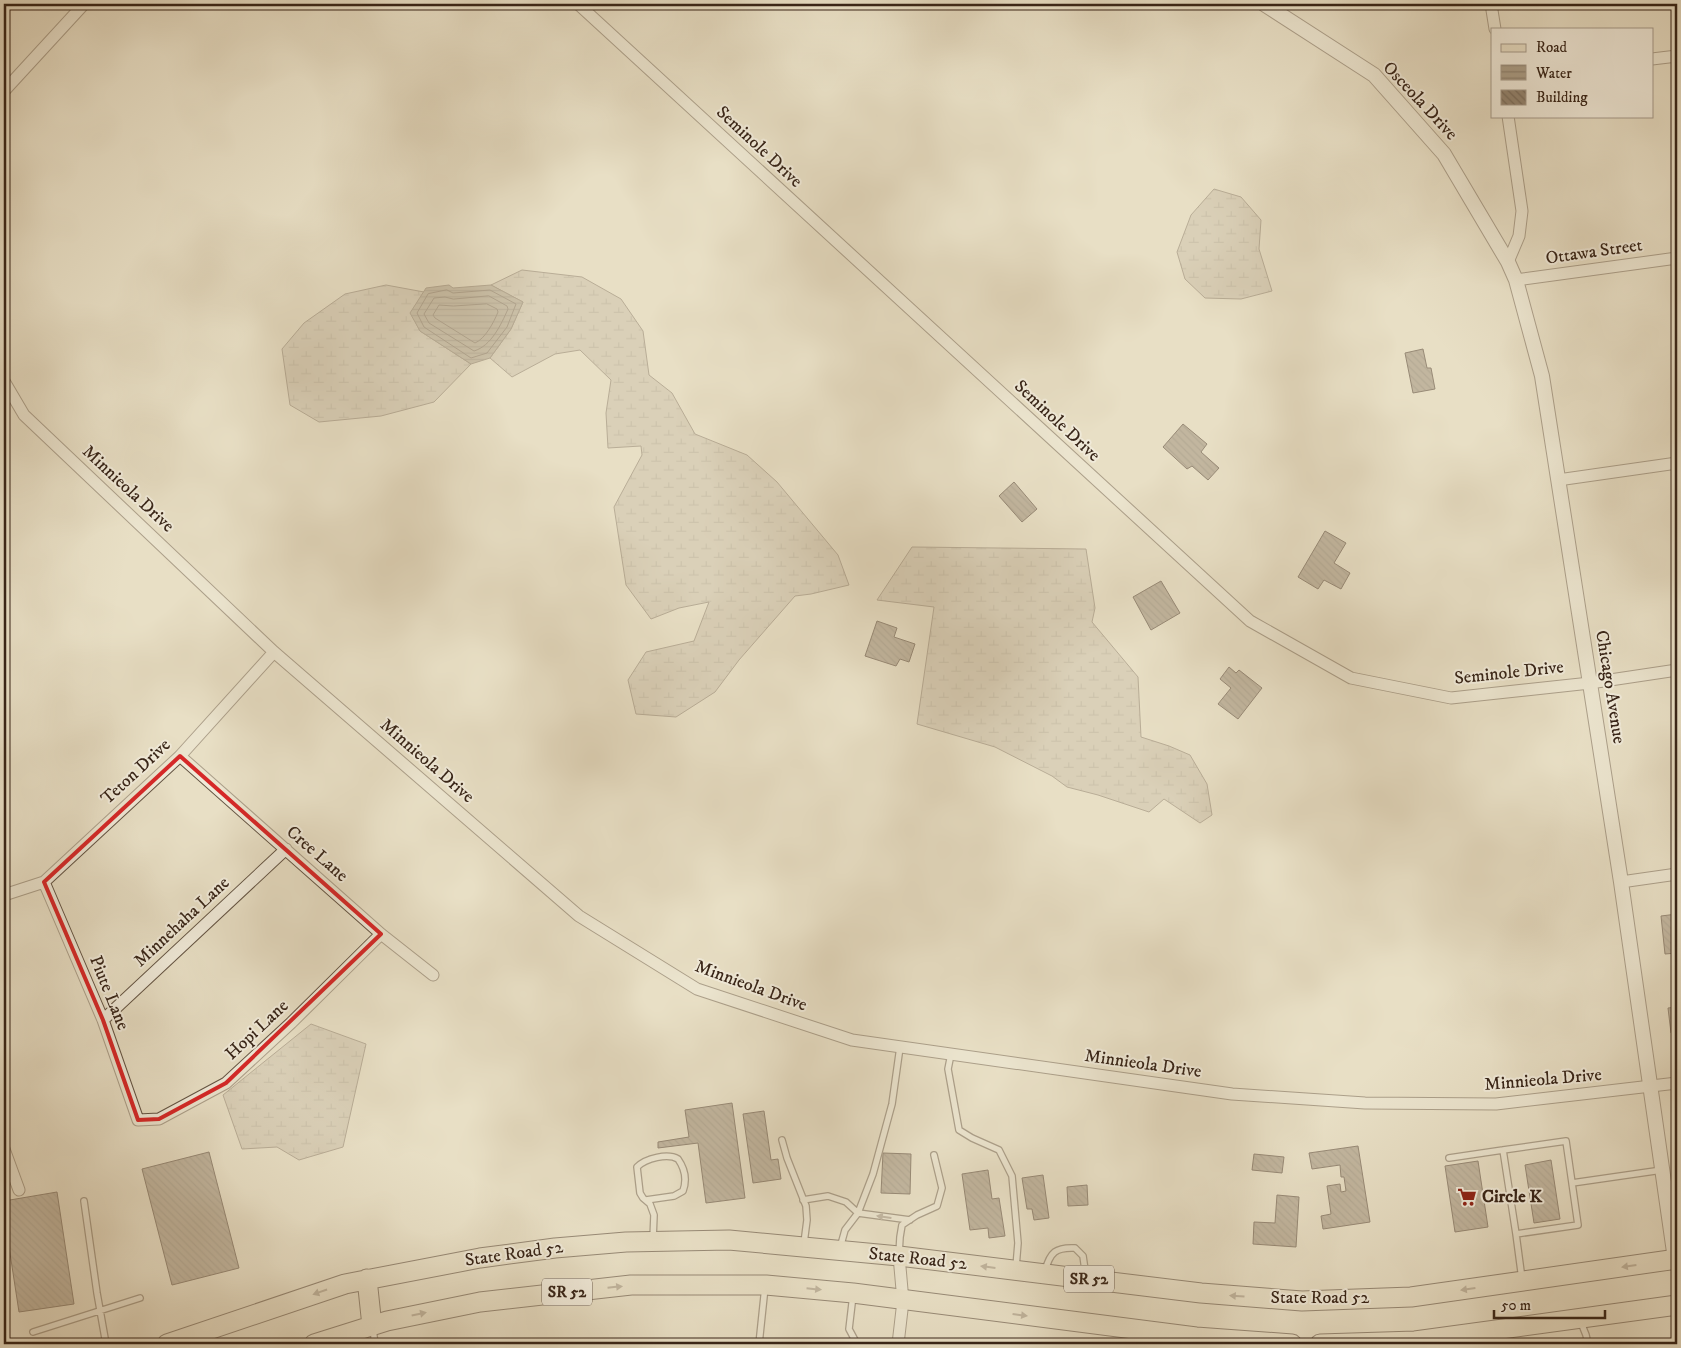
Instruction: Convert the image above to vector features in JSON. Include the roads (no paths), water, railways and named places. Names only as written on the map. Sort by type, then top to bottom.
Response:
[{"type":"main road","name":"State Road 52","points":[[167,1344],[346,1284],[367,1279],[493,1256],[555,1248],[653,1241],[728,1240],[839,1250],[1201,1293],[1302,1301],[1411,1297],[1522,1281],[1677,1263]]},
{"type":"main road","points":[[367,1279],[373,1335]]},
{"type":"main road","name":"SR 52","points":[[314,1344],[373,1335],[388,1321],[480,1302],[631,1285],[766,1284],[853,1293],[1180,1340],[1292,1344]]},
{"type":"main road","points":[[1320,1344],[1407,1343],[1677,1305]]},
{"type":"street","points":[[4,91],[84,4]]},
{"type":"street","name":"Seminole Drive","points":[[578,4],[1250,621],[1351,678],[1451,698],[1590,683],[1677,670]]},
{"type":"street","name":"Osceola Drive","points":[[1264,4],[1374,75],[1444,154],[1508,262]]},
{"type":"street","points":[[1491,4],[1495,28]]},
{"type":"street","points":[[1654,60],[1677,56]]},
{"type":"street","points":[[1508,118],[1522,211],[1519,236],[1508,262]]},
{"type":"street","name":"Ottawa Street","points":[[1516,280],[1677,258]]},
{"type":"street","name":"Chicago Avenue","points":[[1508,262],[1516,280],[1542,376],[1677,1263]]},
{"type":"street","name":"Minnieola Drive","points":[[4,381],[24,415],[274,652],[578,916],[697,989],[852,1040],[1232,1094],[1365,1103],[1496,1104],[1677,1083]]},
{"type":"street","points":[[1558,480],[1677,464]]},
{"type":"street","name":"Teton Drive","points":[[4,895],[44,882],[180,756],[274,652]]},
{"type":"street","name":"Cree Lane","points":[[180,756],[381,934],[433,975]]},
{"type":"street","name":"Minnehaha Lane","points":[[103,1020],[286,849]]},
{"type":"street","points":[[1620,882],[1677,874]]},
{"type":"street","name":"Piute Lane","points":[[44,882],[103,1020],[138,1120]]},
{"type":"street","name":"Hopi Lane","points":[[138,1120],[158,1119],[226,1083],[291,1023],[381,934]]},
{"type":"street","points":[[4,1149],[18,1190]]},
{"type":"street","points":[[898,1344],[903,1301],[899,1256]]},
{"type":"lane","points":[[839,1250],[845,1230],[858,1213],[873,1174],[892,1104],[900,1047]]},
{"type":"lane","points":[[951,1054],[948,1069],[959,1130],[999,1150],[1012,1176],[1018,1243],[1016,1270]]},
{"type":"lane","points":[[782,1140],[806,1206],[804,1247]]},
{"type":"lane","points":[[1449,1158],[1566,1141],[1578,1225],[1516,1234]]},
{"type":"lane","points":[[1503,1150],[1522,1281]]},
{"type":"lane","points":[[899,1256],[902,1225],[937,1206],[942,1188],[934,1155]]},
{"type":"lane","points":[[646,1200],[674,1196],[683,1191],[686,1182],[685,1173],[678,1159],[672,1156],[662,1157],[637,1166],[640,1193],[646,1200],[650,1204],[654,1215],[653,1241]]},
{"type":"lane","points":[[1572,1183],[1662,1170]]},
{"type":"lane","points":[[804,1200],[828,1196],[846,1202],[858,1213],[910,1220]]},
{"type":"lane","points":[[84,1201],[106,1344]]},
{"type":"lane","points":[[1045,1274],[1047,1264],[1056,1251],[1060,1248],[1075,1248],[1083,1256],[1086,1279]]},
{"type":"lane","points":[[759,1344],[766,1284]]},
{"type":"lane","points":[[853,1293],[848,1329],[857,1344]]},
{"type":"lane","points":[[33,1332],[140,1298]]},
{"type":"lane","points":[[1579,1319],[1588,1344]]},
{"type":"water","points":[[449,285],[453,288],[491,285],[523,302],[511,329],[490,358],[471,364],[420,331],[410,313],[426,288]]},
{"type":"place","name":"Circle K","points":[[1467,1197]]}]
